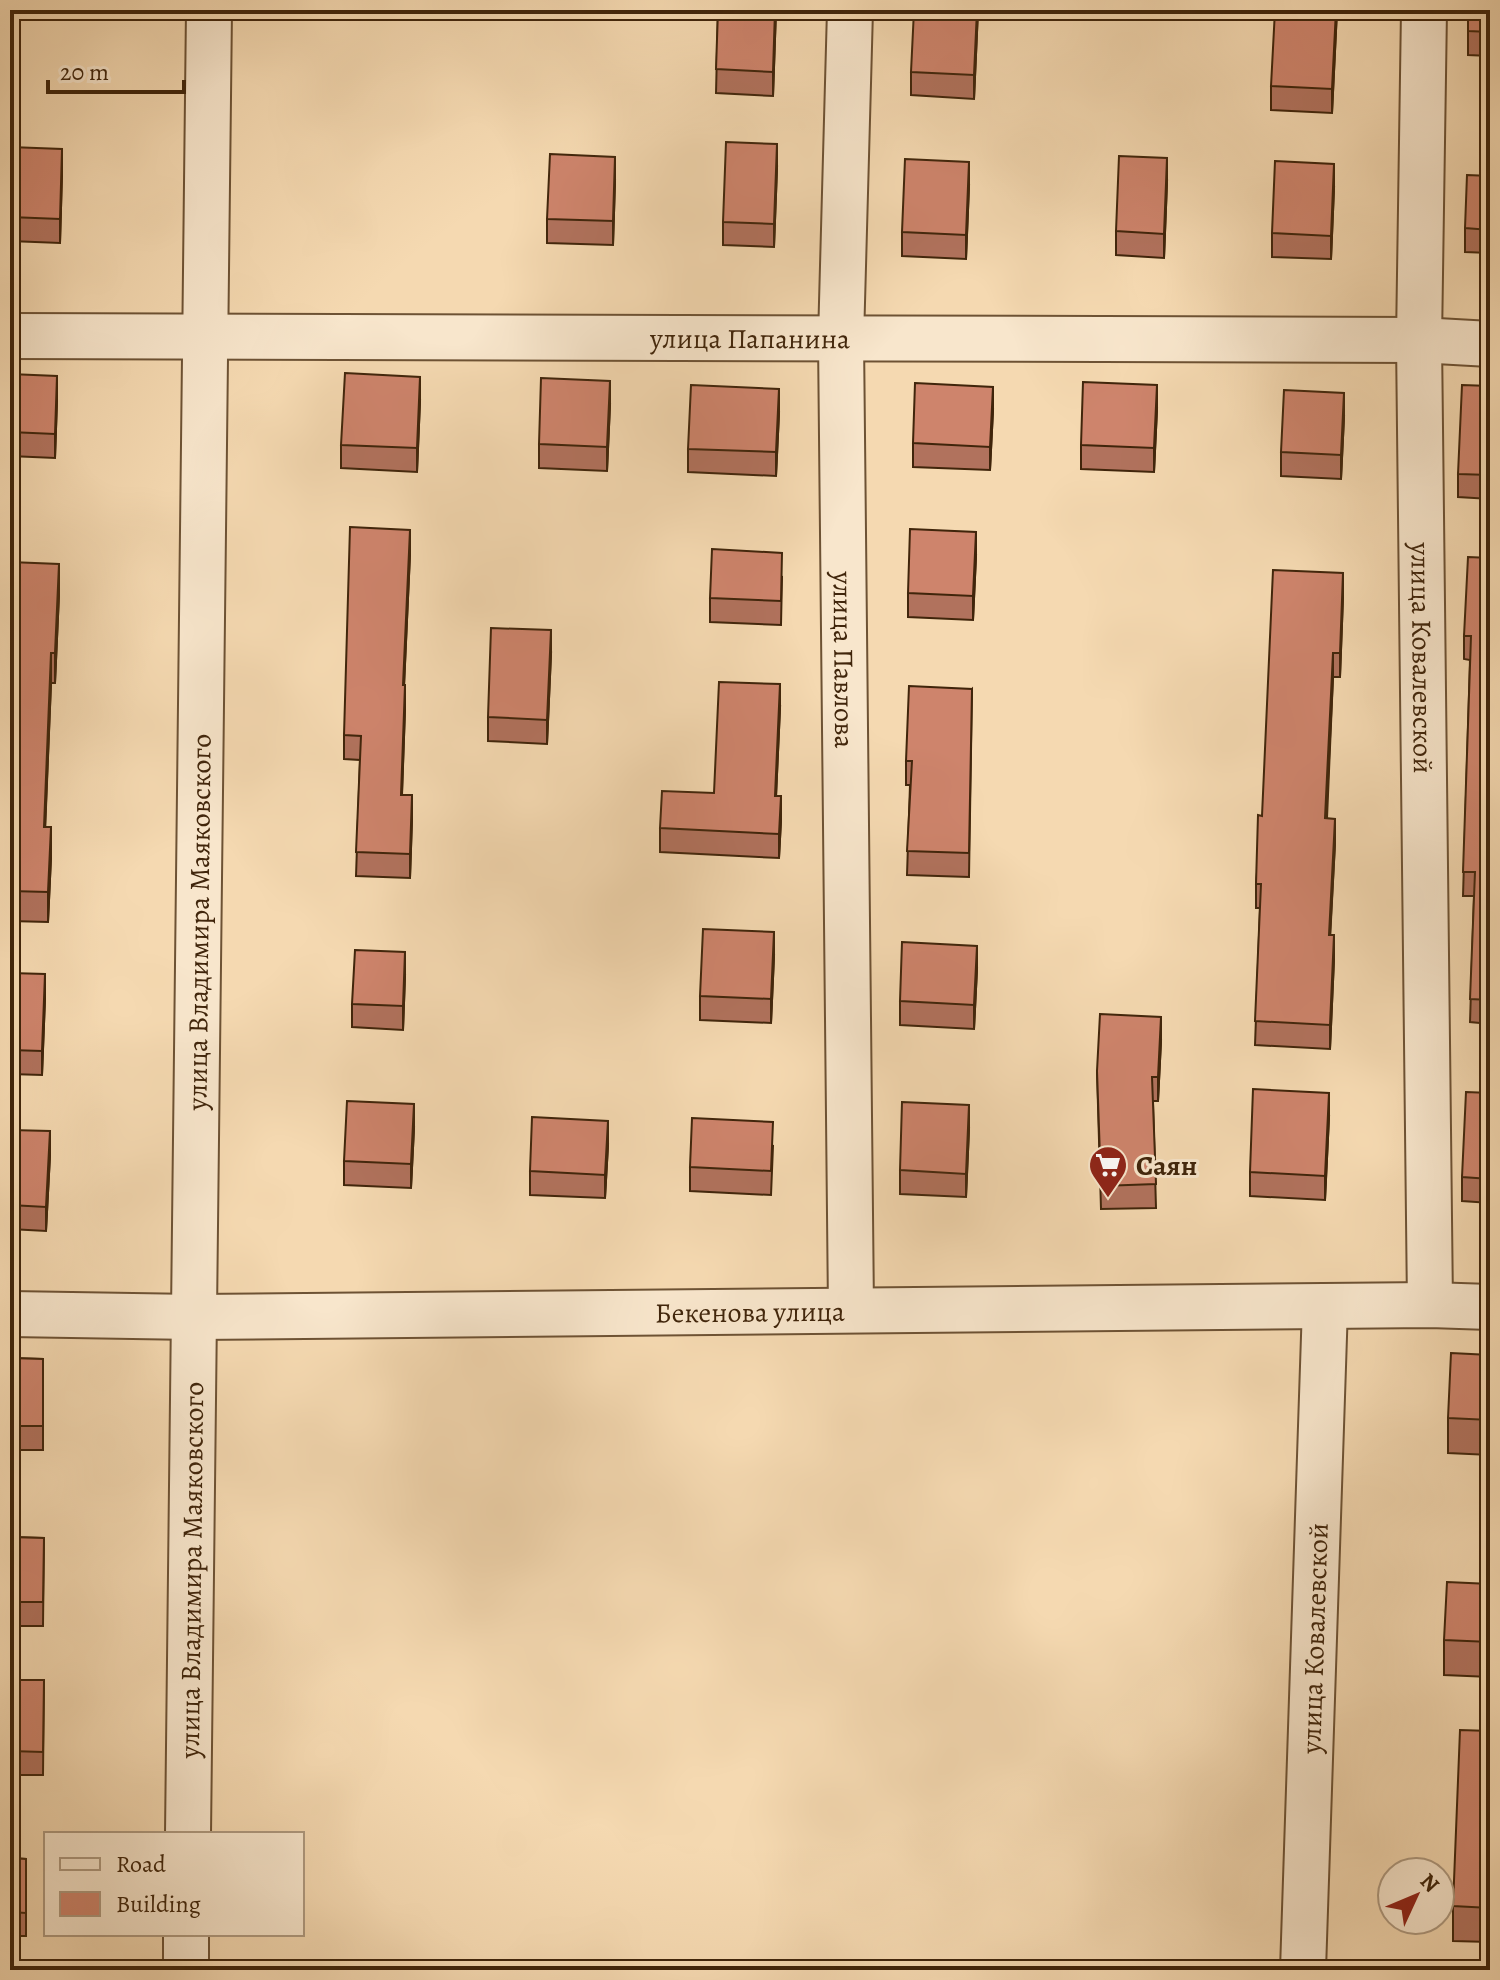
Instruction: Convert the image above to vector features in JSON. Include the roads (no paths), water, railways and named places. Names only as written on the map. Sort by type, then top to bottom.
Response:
[{"type":"street","name":"улица Владимира Маяковского","points":[[188,1832],[209,10]]},
{"type":"street","name":"улица Павлова","points":[[850,10],[841,339],[851,1310]]},
{"type":"street","name":"улица Ковалевской","points":[[1424,10],[1419,340],[1430,1305]]},
{"type":"street","name":"улица Папанина","points":[[10,336],[1419,340],[1490,344]]},
{"type":"street","name":"Бекенова улица","points":[[10,1314],[194,1317],[1430,1305],[1490,1307]]},
{"type":"street","name":"улица Ковалевской","points":[[1303,1970],[1325,1306]]},
{"type":"street","points":[[186,1936],[186,1970]]},
{"type":"place","name":"Саян","points":[[1108,1199]]}]
